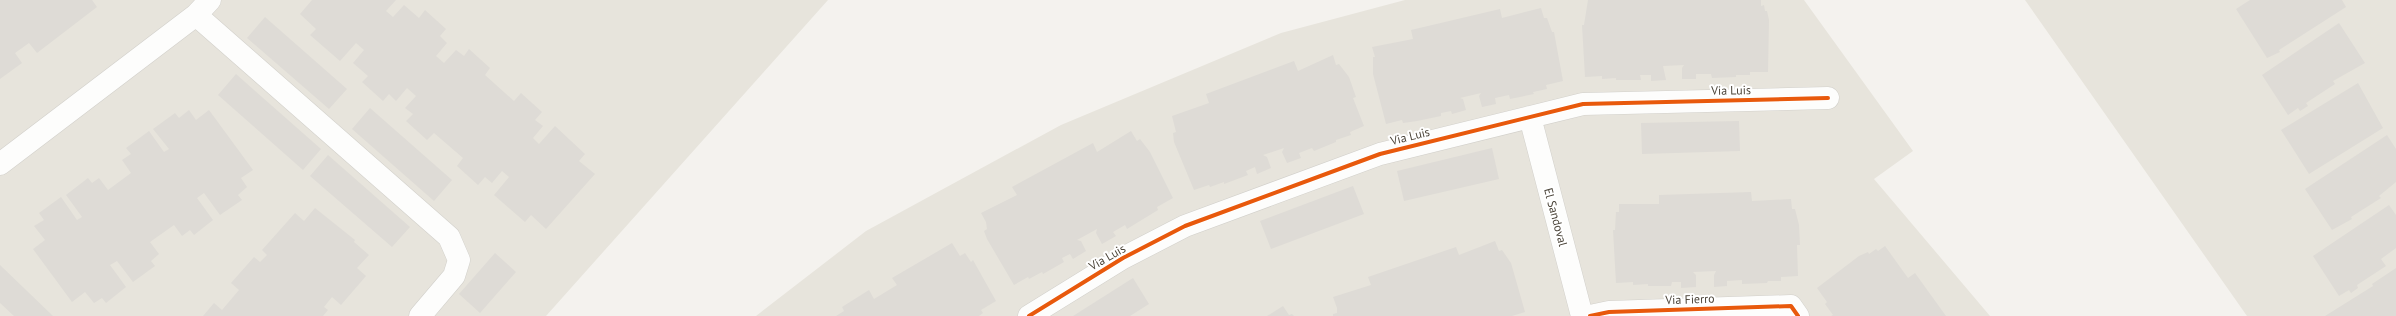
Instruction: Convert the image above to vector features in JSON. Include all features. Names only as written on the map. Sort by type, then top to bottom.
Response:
[{"type":"street","points":[[0,164],[203,8],[449,237],[458,260],[454,276],[420,316]]},
{"type":"street","name":"Via Luis","points":[[1029,316],[1123,258],[1185,226],[1380,154],[1584,104],[1828,98]]},
{"type":"street","name":"El Sandoval","points":[[1530,117],[1582,316]]},
{"type":"street","name":"Via Fierro","points":[[1590,316],[1609,312],[1794,311]]},
{"type":"shaded area","points":[[0,0],[828,0],[546,316],[0,316]]},
{"type":"shaded area","points":[[1405,0],[1804,0],[1913,151],[1874,179],[1990,316],[756,316],[866,231],[1061,125],[1281,33]]},
{"type":"shaded area","points":[[2025,0],[2396,0],[2396,316],[2247,316]]},
{"type":"building","points":[[0,0],[92,0],[97,7],[37,53],[29,43],[15,53],[22,63],[0,79]]},
{"type":"building","points":[[312,0],[396,0],[386,11],[393,17],[404,5],[419,18],[425,10],[446,29],[440,36],[447,43],[436,56],[444,63],[456,50],[464,56],[469,49],[490,68],[485,75],[514,101],[521,93],[542,112],[535,120],[543,126],[533,138],[539,144],[555,126],[585,154],[579,161],[595,174],[546,229],[531,215],[525,222],[494,195],[509,177],[502,171],[492,183],[485,177],[478,185],[457,166],[463,158],[434,133],[427,140],[406,121],[413,114],[405,108],[416,96],[407,88],[396,101],[389,94],[383,101],[362,82],[368,76],[353,63],[364,50],[356,43],[340,61],[310,35],[316,29],[300,14]]},
{"type":"building","points":[[1588,0],[1761,0],[1761,6],[1764,5],[1769,20],[1768,72],[1750,72],[1750,75],[1712,78],[1711,74],[1696,74],[1696,79],[1682,79],[1682,68],[1684,65],[1663,66],[1666,80],[1651,81],[1651,75],[1640,75],[1641,80],[1616,80],[1616,78],[1602,79],[1602,76],[1585,77],[1582,25],[1584,25]]},
{"type":"building","points":[[2250,0],[2342,0],[2346,7],[2279,50],[2280,52],[2267,58],[2236,9]]},
{"type":"building","points":[[1541,8],[1544,18],[1547,18],[1552,32],[1554,32],[1563,81],[1546,85],[1547,89],[1533,92],[1534,94],[1510,99],[1509,95],[1495,98],[1496,104],[1482,107],[1479,96],[1481,93],[1460,98],[1463,99],[1466,110],[1452,114],[1451,111],[1441,113],[1441,116],[1417,121],[1403,123],[1402,120],[1386,124],[1373,74],[1373,57],[1375,57],[1372,47],[1413,39],[1411,30],[1500,9],[1502,18]]},
{"type":"building","points":[[265,17],[347,89],[329,109],[247,38]]},
{"type":"building","points":[[2339,23],[2365,63],[2333,81],[2335,84],[2306,103],[2308,106],[2300,111],[2298,108],[2288,115],[2262,75]]},
{"type":"building","points":[[1333,55],[1336,65],[1339,64],[1349,77],[1356,97],[1353,98],[1364,126],[1350,132],[1351,135],[1336,140],[1336,142],[1314,151],[1312,148],[1299,153],[1301,158],[1287,163],[1282,152],[1284,148],[1263,155],[1267,157],[1271,168],[1257,174],[1255,167],[1246,171],[1248,175],[1224,184],[1224,182],[1210,187],[1209,185],[1194,190],[1174,142],[1173,133],[1176,132],[1172,116],[1209,103],[1206,94],[1294,61],[1298,71]]},
{"type":"building","points":[[236,74],[321,149],[303,170],[218,95]]},
{"type":"building","points":[[2358,83],[2383,128],[2309,174],[2281,130]]},
{"type":"building","points":[[370,108],[452,180],[434,201],[352,129]]},
{"type":"building","points":[[189,110],[196,120],[209,110],[253,170],[241,178],[247,187],[238,195],[242,200],[220,215],[204,193],[197,198],[213,220],[194,235],[190,230],[182,236],[174,225],[150,242],[159,254],[151,261],[155,266],[133,282],[117,261],[110,265],[126,287],[106,303],[102,298],[94,303],[85,292],[72,302],[33,249],[45,240],[34,226],[44,220],[39,213],[61,197],[77,220],[82,217],[66,195],[88,178],[92,183],[99,178],[108,190],[131,173],[122,160],[131,154],[126,148],[149,131],[164,152],[169,149],[153,129],[175,113],[179,118]]},
{"type":"building","points":[[1739,121],[1740,151],[1642,154],[1641,123]]},
{"type":"building","points":[[1131,131],[1137,141],[1140,139],[1150,152],[1173,198],[1157,207],[1158,210],[1127,229],[1125,225],[1113,232],[1116,236],[1102,244],[1096,233],[1097,229],[1077,240],[1081,241],[1086,251],[1073,259],[1070,254],[1062,258],[1064,262],[1043,274],[1042,272],[1029,279],[1028,277],[1014,285],[987,239],[984,231],[987,229],[986,222],[981,213],[1017,195],[1012,187],[1093,143],[1097,152]]},
{"type":"building","points":[[2387,135],[2396,149],[2396,182],[2379,196],[2381,198],[2351,217],[2352,219],[2332,230],[2305,189]]},
{"type":"building","points":[[1492,148],[1499,179],[1404,201],[1397,171]]},
{"type":"building","points":[[328,155],[410,227],[392,247],[310,176]]},
{"type":"building","points":[[1353,186],[1364,214],[1271,249],[1260,221]]},
{"type":"building","points":[[1751,192],[1752,201],[1791,199],[1792,209],[1795,209],[1799,225],[1800,245],[1797,245],[1798,276],[1781,277],[1781,281],[1768,281],[1767,283],[1742,284],[1742,280],[1727,281],[1727,286],[1714,287],[1714,275],[1716,271],[1693,272],[1696,275],[1696,287],[1681,288],[1681,282],[1672,282],[1671,286],[1648,286],[1648,284],[1633,285],[1633,282],[1616,283],[1613,230],[1615,230],[1616,212],[1619,212],[1619,204],[1659,204],[1659,195]]},
{"type":"building","points":[[2389,205],[2396,215],[2396,248],[2381,259],[2386,266],[2357,285],[2358,288],[2351,293],[2349,290],[2339,296],[2313,256]]},
{"type":"building","points":[[315,208],[355,240],[354,242],[369,255],[357,268],[366,276],[341,305],[332,297],[324,307],[328,310],[323,316],[203,316],[214,303],[222,310],[239,290],[231,283],[254,257],[260,262],[267,255],[262,250],[295,213],[304,221]]},
{"type":"building","points":[[1495,241],[1499,251],[1502,250],[1511,263],[1525,312],[1512,316],[1333,316],[1333,314],[1337,313],[1337,308],[1333,297],[1371,285],[1368,277],[1456,247],[1459,255]]},
{"type":"building","points":[[952,243],[960,256],[965,253],[971,262],[973,260],[996,301],[981,310],[983,313],[979,316],[836,316],[844,311],[842,307],[869,290],[874,299],[897,285],[892,278]]},
{"type":"building","points":[[1885,246],[1908,278],[1915,273],[1946,316],[1831,316],[1833,315],[1825,304],[1827,302],[1817,288],[1859,256],[1868,252],[1869,254],[1876,249],[1878,251]]},
{"type":"building","points":[[495,253],[516,272],[480,313],[459,294]]},
{"type":"building","points":[[0,265],[53,316],[14,316],[0,303]]},
{"type":"building","points":[[2396,268],[2396,316],[2325,316],[2373,286],[2372,284]]},
{"type":"building","points":[[1133,278],[1149,304],[1130,316],[1073,316]]},
{"type":"building","points":[[1283,306],[1289,315],[1292,314],[1294,316],[1267,316]]},
{"type":"cycle path","points":[[1029,316],[1123,258],[1185,226],[1380,154],[1583,104],[1828,98]]},
{"type":"cycle path","points":[[1590,316],[1609,312],[1791,306],[1798,316]]}]
